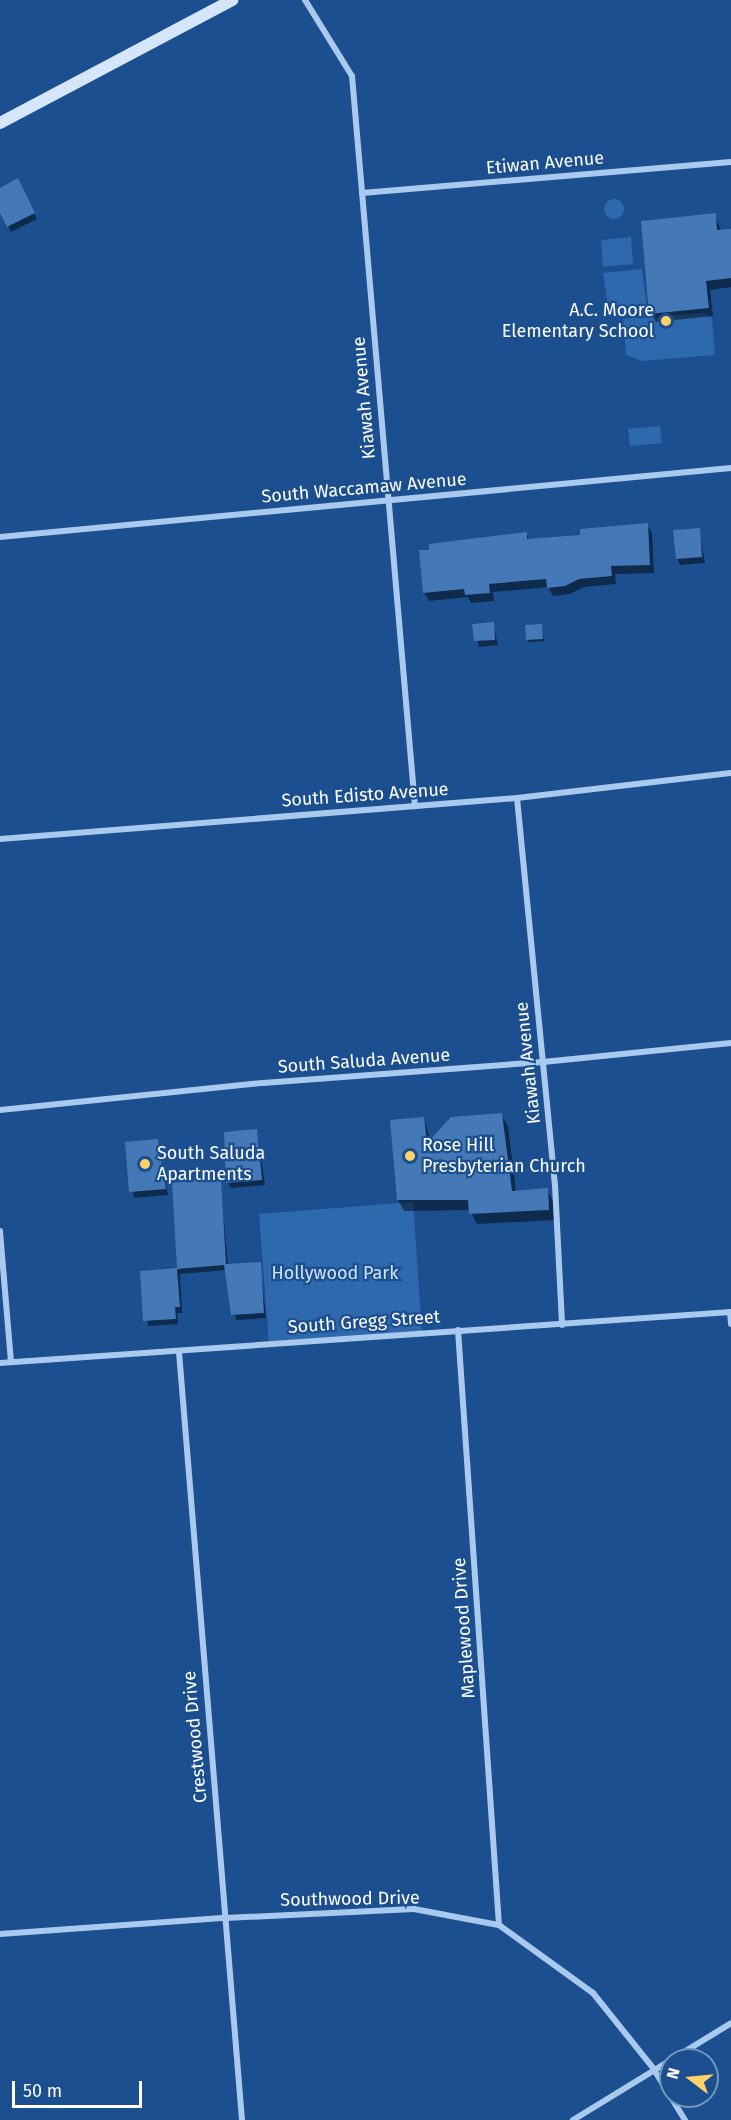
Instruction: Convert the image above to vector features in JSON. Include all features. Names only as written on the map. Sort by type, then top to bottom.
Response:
[{"type":"main road","points":[[0,123],[232,0]]},
{"type":"street","name":"Kiawah Avenue","points":[[305,0],[352,75],[415,806]]},
{"type":"street","name":"Etiwan Avenue","points":[[362,193],[731,162]]},
{"type":"street","name":"South Waccamaw Avenue","points":[[0,537],[731,468]]},
{"type":"street","name":"South Edisto Avenue","points":[[0,839],[517,798],[731,772]]},
{"type":"street","name":"Kiawah Avenue","points":[[517,798],[543,1062],[562,1325]]},
{"type":"street","name":"South Saluda Avenue","points":[[0,1110],[263,1083],[543,1062],[731,1043]]},
{"type":"street","points":[[0,1231],[11,1362]]},
{"type":"street","name":"South Gregg Street","points":[[0,1363],[730,1312]]},
{"type":"street","points":[[730,1312],[731,1324]]},
{"type":"street","name":"Maplewood Drive","points":[[458,1330],[499,1925]]},
{"type":"street","name":"Crestwood Drive","points":[[179,1352],[242,2120]]},
{"type":"street","name":"Southwood Drive","points":[[0,1934],[225,1917],[414,1909],[499,1925],[593,1993],[653,2068],[685,2120]]},
{"type":"street","points":[[573,2120],[653,2068],[731,2023]]},
{"type":"green space","points":[[614,199],[621,202],[624,209],[621,216],[614,219],[607,216],[604,209],[607,202]]},
{"type":"green space","points":[[631,237],[633,264],[603,267],[601,240]]},
{"type":"green space","points":[[642,269],[647,308],[609,313],[603,273]]},
{"type":"green space","points":[[705,313],[712,318],[715,355],[642,361],[626,355],[623,319]]},
{"type":"green space","points":[[660,426],[662,443],[630,446],[628,429]]},
{"type":"green space","name":"Hollywood Park","points":[[413,1202],[422,1333],[269,1344],[259,1214]]},
{"type":"building","points":[[18,178],[35,213],[7,227],[0,213],[0,188]]},
{"type":"building","points":[[716,213],[717,230],[731,229],[731,278],[706,281],[709,308],[649,314],[641,221]]},
{"type":"building","points":[[648,523],[650,565],[611,566],[612,576],[579,579],[565,586],[547,588],[546,579],[489,584],[490,593],[465,595],[464,589],[423,593],[419,550],[429,550],[429,544],[527,532],[527,539],[580,535],[580,529]]},
{"type":"building","points":[[700,528],[702,557],[676,559],[673,530]]},
{"type":"building","points":[[494,622],[495,640],[474,641],[472,624]]},
{"type":"building","points":[[542,624],[543,639],[526,640],[525,625]]},
{"type":"building","name":"Rose Hill Presbyterian Church","points":[[502,1113],[512,1191],[548,1188],[549,1210],[469,1214],[468,1200],[397,1200],[390,1120],[424,1117],[427,1143],[451,1117]]},
{"type":"building","name":"South Saluda Apartments","points":[[257,1129],[262,1180],[226,1183],[224,1132]]},
{"type":"building","name":"South Saluda Apartments","points":[[158,1139],[166,1189],[129,1192],[125,1142]]},
{"type":"building","points":[[221,1178],[226,1264],[261,1262],[264,1313],[231,1315],[224,1265],[177,1269],[180,1307],[175,1307],[176,1319],[143,1321],[140,1271],[177,1268],[172,1183]]},
{"type":"place","name":"A.C. Moore Elementary School","points":[[666,321]]},
{"type":"place","name":"Rose Hill Presbyterian Church","points":[[410,1156]]},
{"type":"place","name":"South Saluda Apartments","points":[[145,1164]]}]
